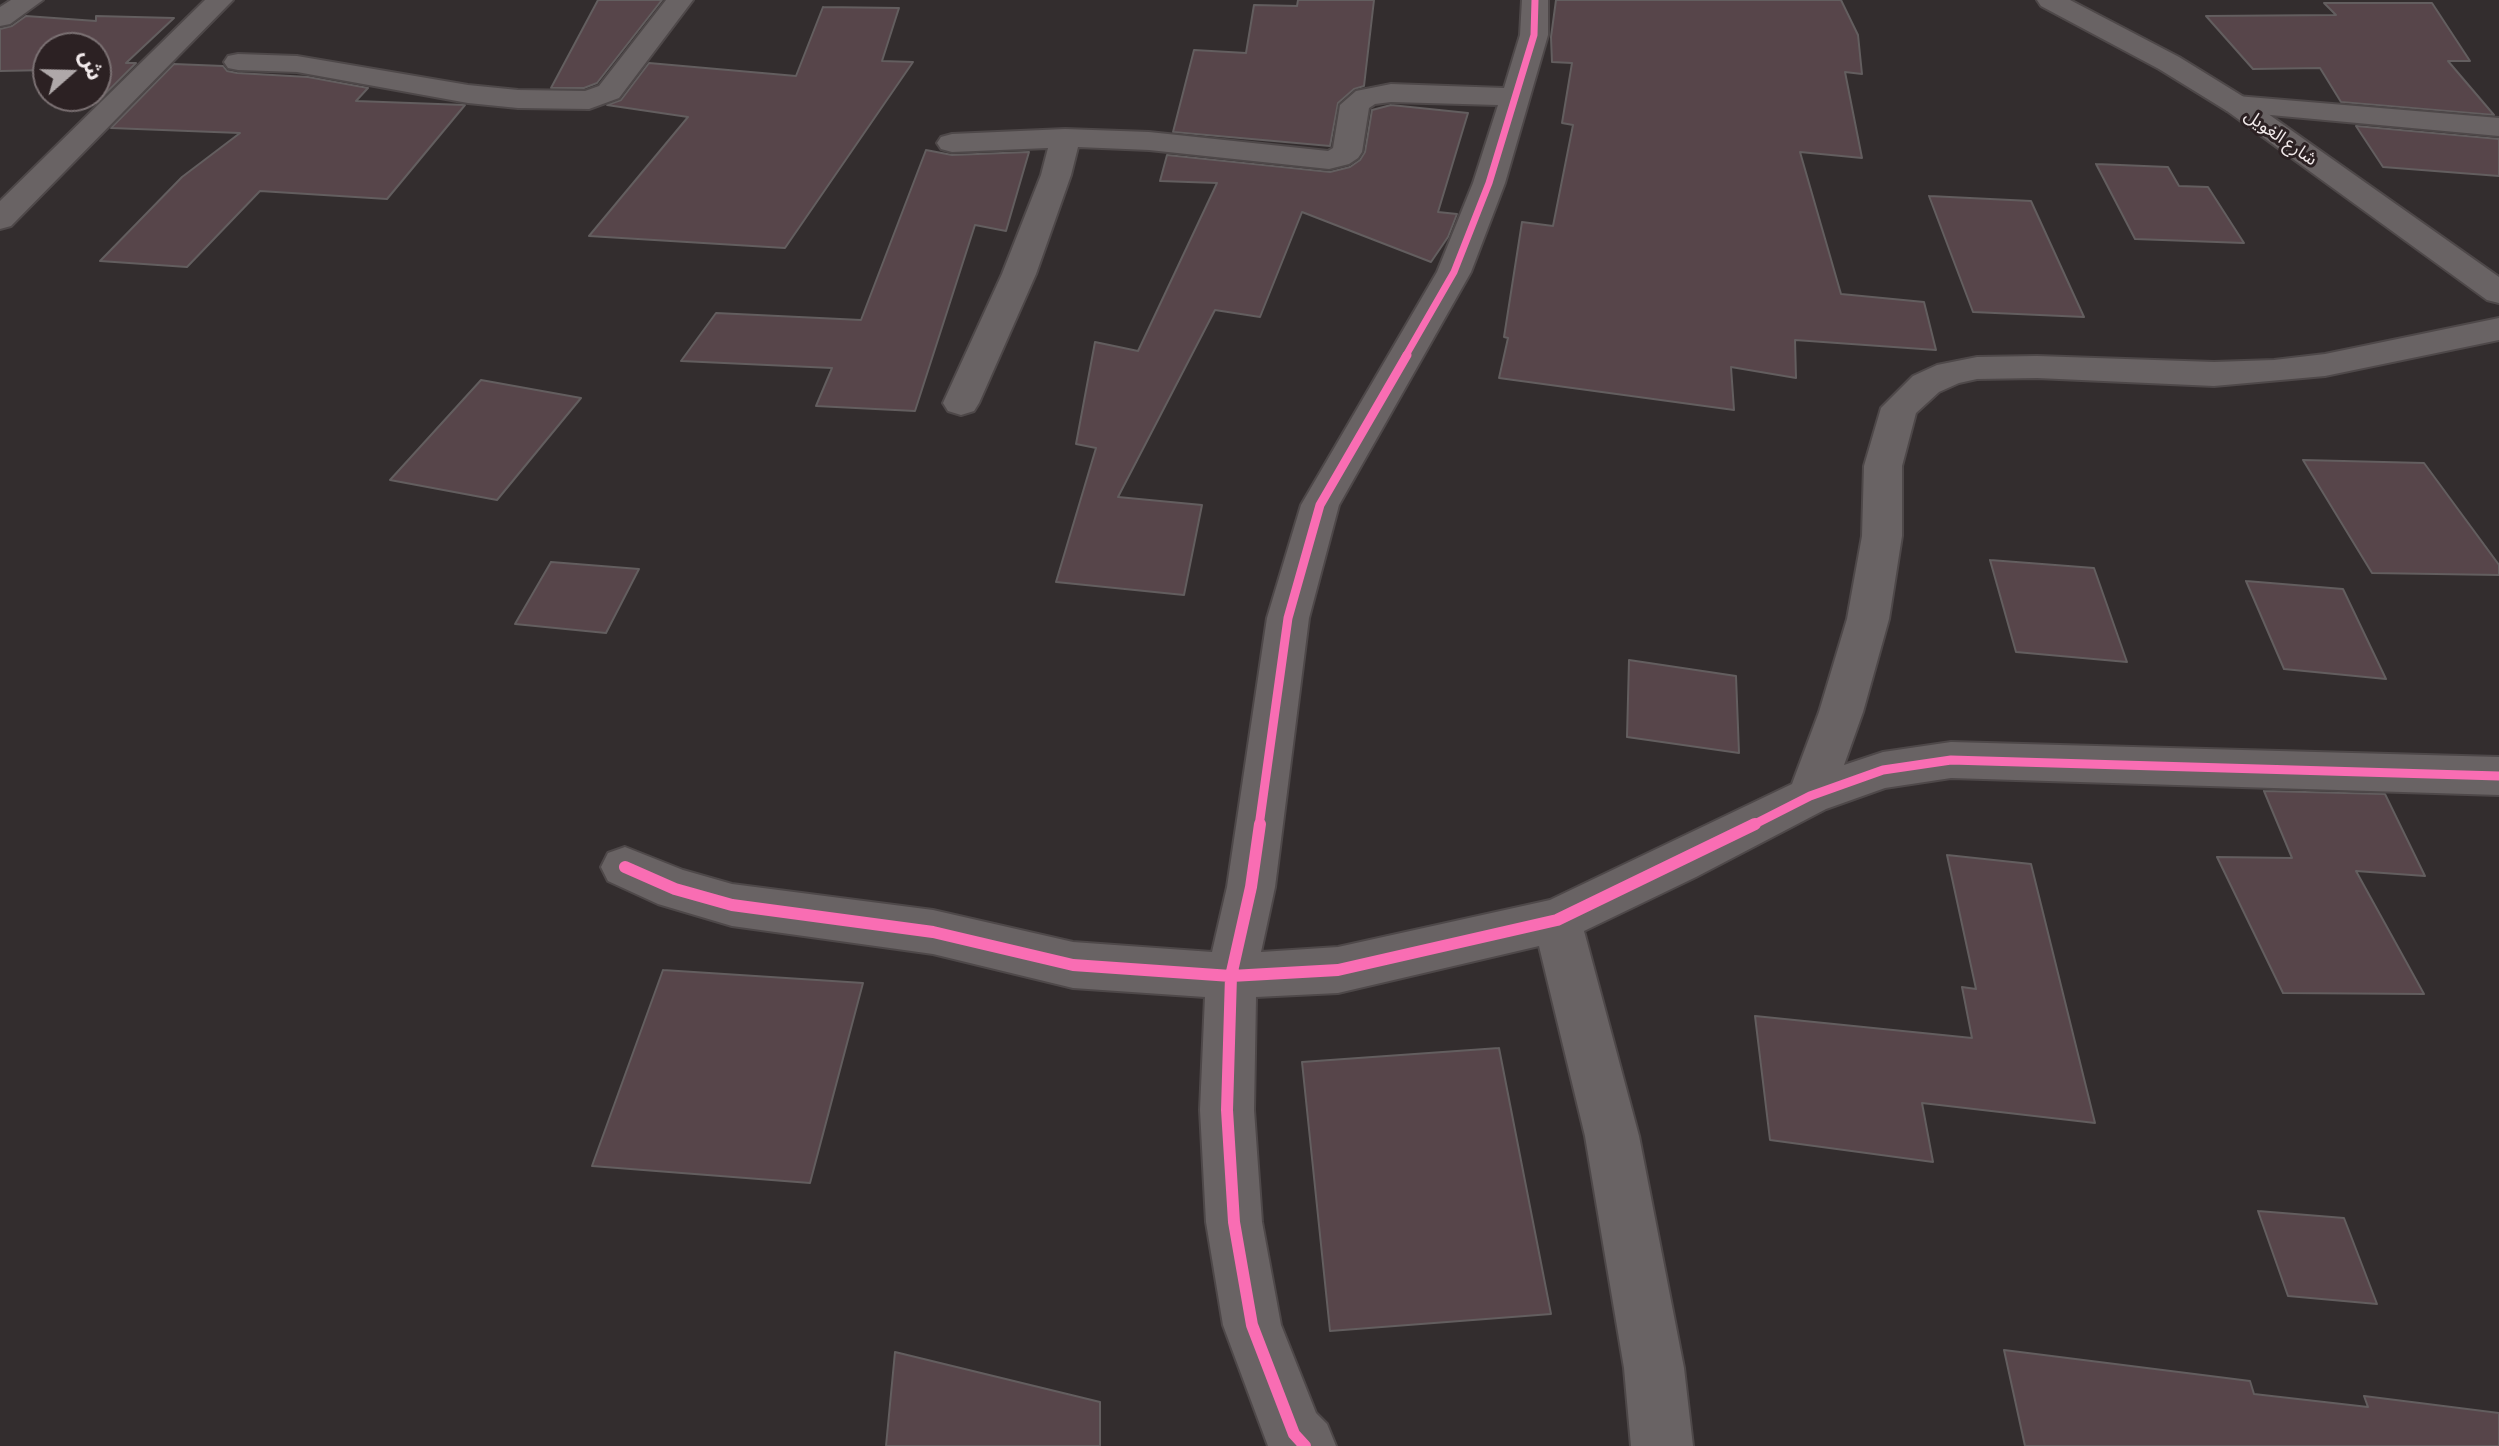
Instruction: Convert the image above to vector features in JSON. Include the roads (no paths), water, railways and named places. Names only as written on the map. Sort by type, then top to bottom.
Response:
[{"type":"street","points":[[0,18],[30,0]]},
{"type":"street","points":[[0,219],[220,0]]},
{"type":"street","points":[[238,62],[313,67],[468,94],[553,101],[589,100],[609,92],[680,0]]},
{"type":"street","points":[[1305,1446],[1294,1434],[1252,1325],[1234,1222],[1227,1110],[1231,976],[1251,887],[1288,618],[1320,505],[1454,272],[1489,183],[1517,97],[1534,35],[1535,0]]},
{"type":"street","name":"شارع الغويل","points":[[2050,0],[2169,63],[2237,105],[2499,293]]},
{"type":"street","points":[[952,143],[1065,138],[1149,141],[1329,160],[1347,152],[1355,105],[1366,97],[1391,93],[1517,97]]},
{"type":"street","points":[[2237,105],[2499,127]]},
{"type":"street","points":[[961,403],[1019,274],[1056,175],[1065,138]]},
{"type":"street","points":[[1810,796],[1841,712],[1868,619],[1882,536],[1883,466],[1899,408],[1926,384],[1950,373],[1977,368],[2037,367],[2214,374],[2274,371],[2325,365],[2499,329]]},
{"type":"street","points":[[625,867],[675,889],[732,905],[933,932],[1073,965],[1231,976],[1338,970],[1557,920],[1679,863],[1810,796],[1883,770],[1951,760],[2499,776]]},
{"type":"street","points":[[1557,920],[1612,1136],[1654,1368],[1662,1446]]}]
